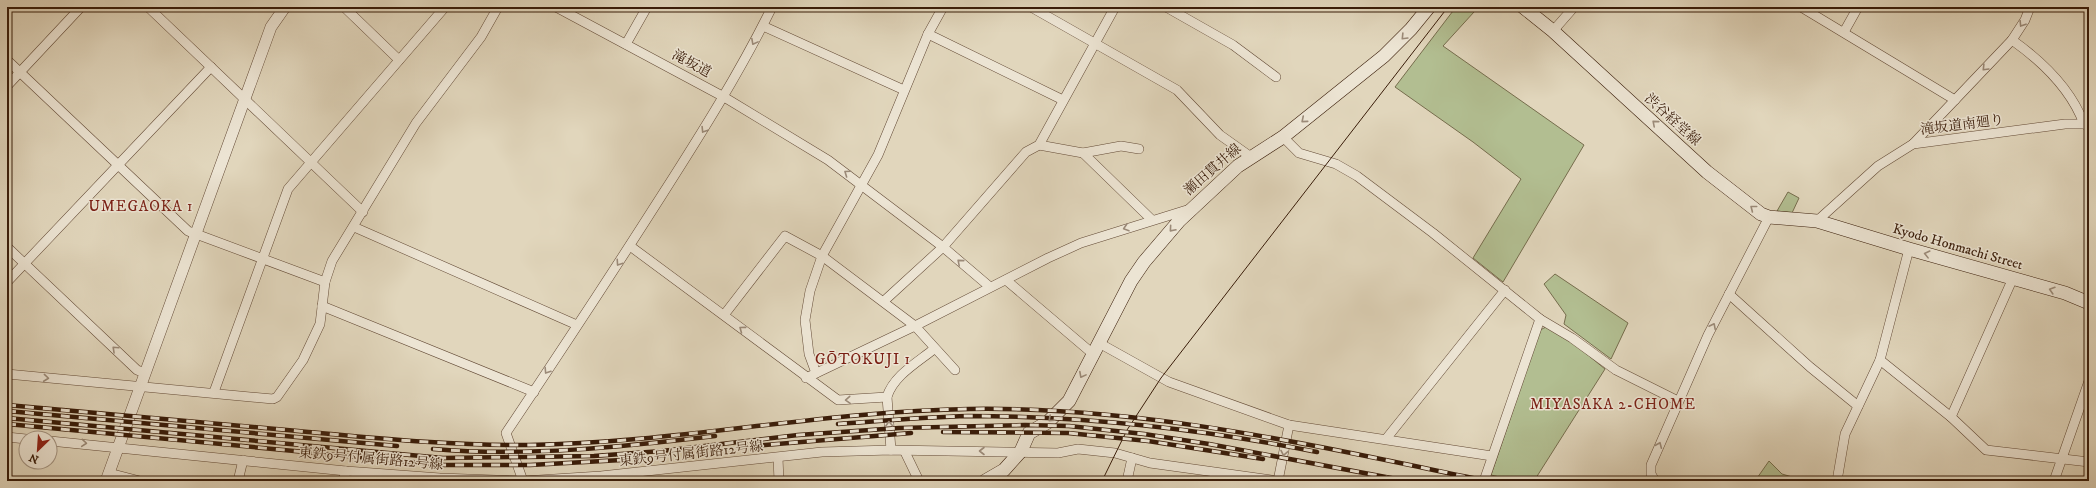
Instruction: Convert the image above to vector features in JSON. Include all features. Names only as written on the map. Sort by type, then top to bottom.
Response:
[{"type":"main road","name":"瀬田貫井線","points":[[1021,451],[1029,433],[1048,422],[1068,401],[1138,271],[1190,209],[1251,157],[1283,137],[1384,56],[1411,29],[1429,7]]},
{"type":"main road","name":"渋谷経堂線","points":[[1523,7],[1553,31],[1707,172],[1762,214],[1769,217],[1817,221]]},
{"type":"main road","name":"Kyodo Honmachi Street","points":[[1817,221],[2013,278],[2089,303]]},
{"type":"main road","points":[[985,481],[1004,470],[1021,451]]},
{"type":"street","points":[[7,86],[81,7]]},
{"type":"street","points":[[148,7],[363,212]]},
{"type":"street","points":[[140,481],[107,477],[271,27],[285,7]]},
{"type":"street","points":[[344,7],[399,60]]},
{"type":"street","points":[[214,392],[288,189],[445,7]]},
{"type":"street","points":[[7,374],[140,387],[214,392],[273,399],[277,397],[303,360],[320,324],[325,282],[332,261],[416,123],[481,37],[498,7]]},
{"type":"street","name":"滝坂道","points":[[556,7],[724,97],[771,127],[828,160],[943,247],[990,287]]},
{"type":"street","points":[[626,44],[647,7]]},
{"type":"street","points":[[523,481],[506,433],[630,246],[724,97],[772,7]]},
{"type":"street","points":[[816,373],[809,354],[805,320],[810,291],[822,256],[860,183],[878,154],[928,34],[943,7]]},
{"type":"street","points":[[1031,7],[1177,90],[1220,135],[1251,157]]},
{"type":"street","points":[[884,301],[943,247],[1026,152],[1038,145],[1115,7]]},
{"type":"street","points":[[1166,7],[1233,45],[1276,76]]},
{"type":"street","points":[[1553,31],[1574,7]]},
{"type":"street","points":[[1801,7],[1955,100]]},
{"type":"street","points":[[1844,32],[1858,7]]},
{"type":"street","points":[[1913,144],[2012,40],[2025,20],[2030,7]]},
{"type":"street","points":[[763,26],[904,90]]},
{"type":"street","points":[[928,34],[1063,100]]},
{"type":"street","points":[[2012,40],[2049,70],[2078,106],[2087,125]]},
{"type":"street","points":[[7,60],[181,225],[196,234],[325,282]]},
{"type":"street","points":[[7,282],[211,67]]},
{"type":"street","name":"滝坂道南廻り","points":[[1817,221],[1878,166],[1913,144],[2065,124],[2087,125]]},
{"type":"street","points":[[1283,137],[1299,153],[1336,164],[1357,176],[1505,290],[1540,319],[1572,338],[1616,370],[1678,401]]},
{"type":"street","points":[[1038,145],[1083,153],[1121,146],[1140,149]]},
{"type":"street","points":[[1083,153],[1152,220]]},
{"type":"street","points":[[806,378],[915,326],[1048,258],[1082,243],[1190,209]]},
{"type":"street","points":[[1655,481],[1651,474],[1651,464],[1678,401],[1729,294],[1769,217]]},
{"type":"street","points":[[354,227],[577,325]]},
{"type":"street","points":[[724,316],[785,236],[822,256],[884,301],[915,326],[954,370]]},
{"type":"street","points":[[630,246],[806,378],[838,400],[887,397]]},
{"type":"street","points":[[7,247],[137,370],[145,373]]},
{"type":"street","points":[[1837,481],[1845,434],[1880,360],[1909,249]]},
{"type":"street","points":[[1951,418],[2013,278]]},
{"type":"street","points":[[1006,280],[1096,348],[1169,382],[1289,425],[1492,456]]},
{"type":"street","points":[[1386,440],[1505,290]]},
{"type":"street","points":[[1729,294],[1810,367],[1858,406]]},
{"type":"street","points":[[322,306],[534,392]]},
{"type":"street","points":[[1484,481],[1540,319]]},
{"type":"street","points":[[891,450],[887,397],[889,389],[898,378],[934,349]]},
{"type":"street","points":[[1880,360],[1951,418],[1986,450],[2089,462]]},
{"type":"street","points":[[2054,481],[2089,381]]},
{"type":"street","points":[[1279,481],[1289,425]]},
{"type":"street","points":[[7,437],[18,438]]},
{"type":"street","name":"東鉄9号付属街路12号線","points":[[58,442],[440,479],[523,481],[601,476],[778,458],[822,452],[891,450],[905,452],[1021,451],[1058,453],[1078,449],[1115,453],[1150,463],[1279,481]]},
{"type":"street","points":[[905,452],[919,481]]},
{"type":"street","points":[[778,458],[779,481]]},
{"type":"street","points":[[1127,481],[1132,458]]},
{"type":"street","points":[[238,481],[243,460]]},
{"type":"street","points":[[343,481],[346,471]]},
{"type":"green space","points":[[1456,7],[1468,7],[1474,12],[1443,46],[1584,145],[1503,282],[1473,258],[1521,179],[1473,142],[1395,87]]},
{"type":"green space","points":[[1788,192],[1799,198],[1792,213],[1777,211]]},
{"type":"green space","points":[[1555,274],[1628,323],[1611,359],[1564,324],[1566,315],[1544,284]]},
{"type":"green space","points":[[1546,327],[1572,342],[1605,369],[1534,481],[1517,481],[1491,475],[1540,330]]},
{"type":"green space","points":[[1769,461],[1782,474],[1799,479],[1797,481],[1755,481]]},
{"type":"tram line","points":[[1102,481],[1127,430],[1161,378],[1448,7]]},
{"type":"railway","points":[[7,405],[384,439],[500,445],[584,443],[639,439],[859,415],[914,411],[969,409],[1035,410],[1100,414],[1165,421],[1230,431],[1294,442],[1487,481]]},
{"type":"railway","points":[[7,411],[397,446]]},
{"type":"railway","points":[[838,424],[968,416],[1056,418],[1144,425],[1231,437],[1317,452]]},
{"type":"railway","points":[[7,418],[443,458],[594,456],[662,451],[798,435],[899,428],[1025,425],[1069,426],[1144,434],[1209,444],[1407,481]]},
{"type":"railway","points":[[7,424],[444,465],[530,465],[622,460]]},
{"type":"railway","points":[[943,432],[1068,433],[1148,441],[1263,459]]},
{"type":"railway","points":[[753,446],[911,433]]},
{"type":"railway","points":[[433,449],[504,452],[574,450],[715,436]]},
{"type":"district","name":"UMEGAOKA 1","points":[[141,206]]},
{"type":"district","name":"GŌTOKUJI 1","points":[[863,359]]},
{"type":"district","name":"MIYASAKA 2-CHOME","points":[[1613,404]]}]
